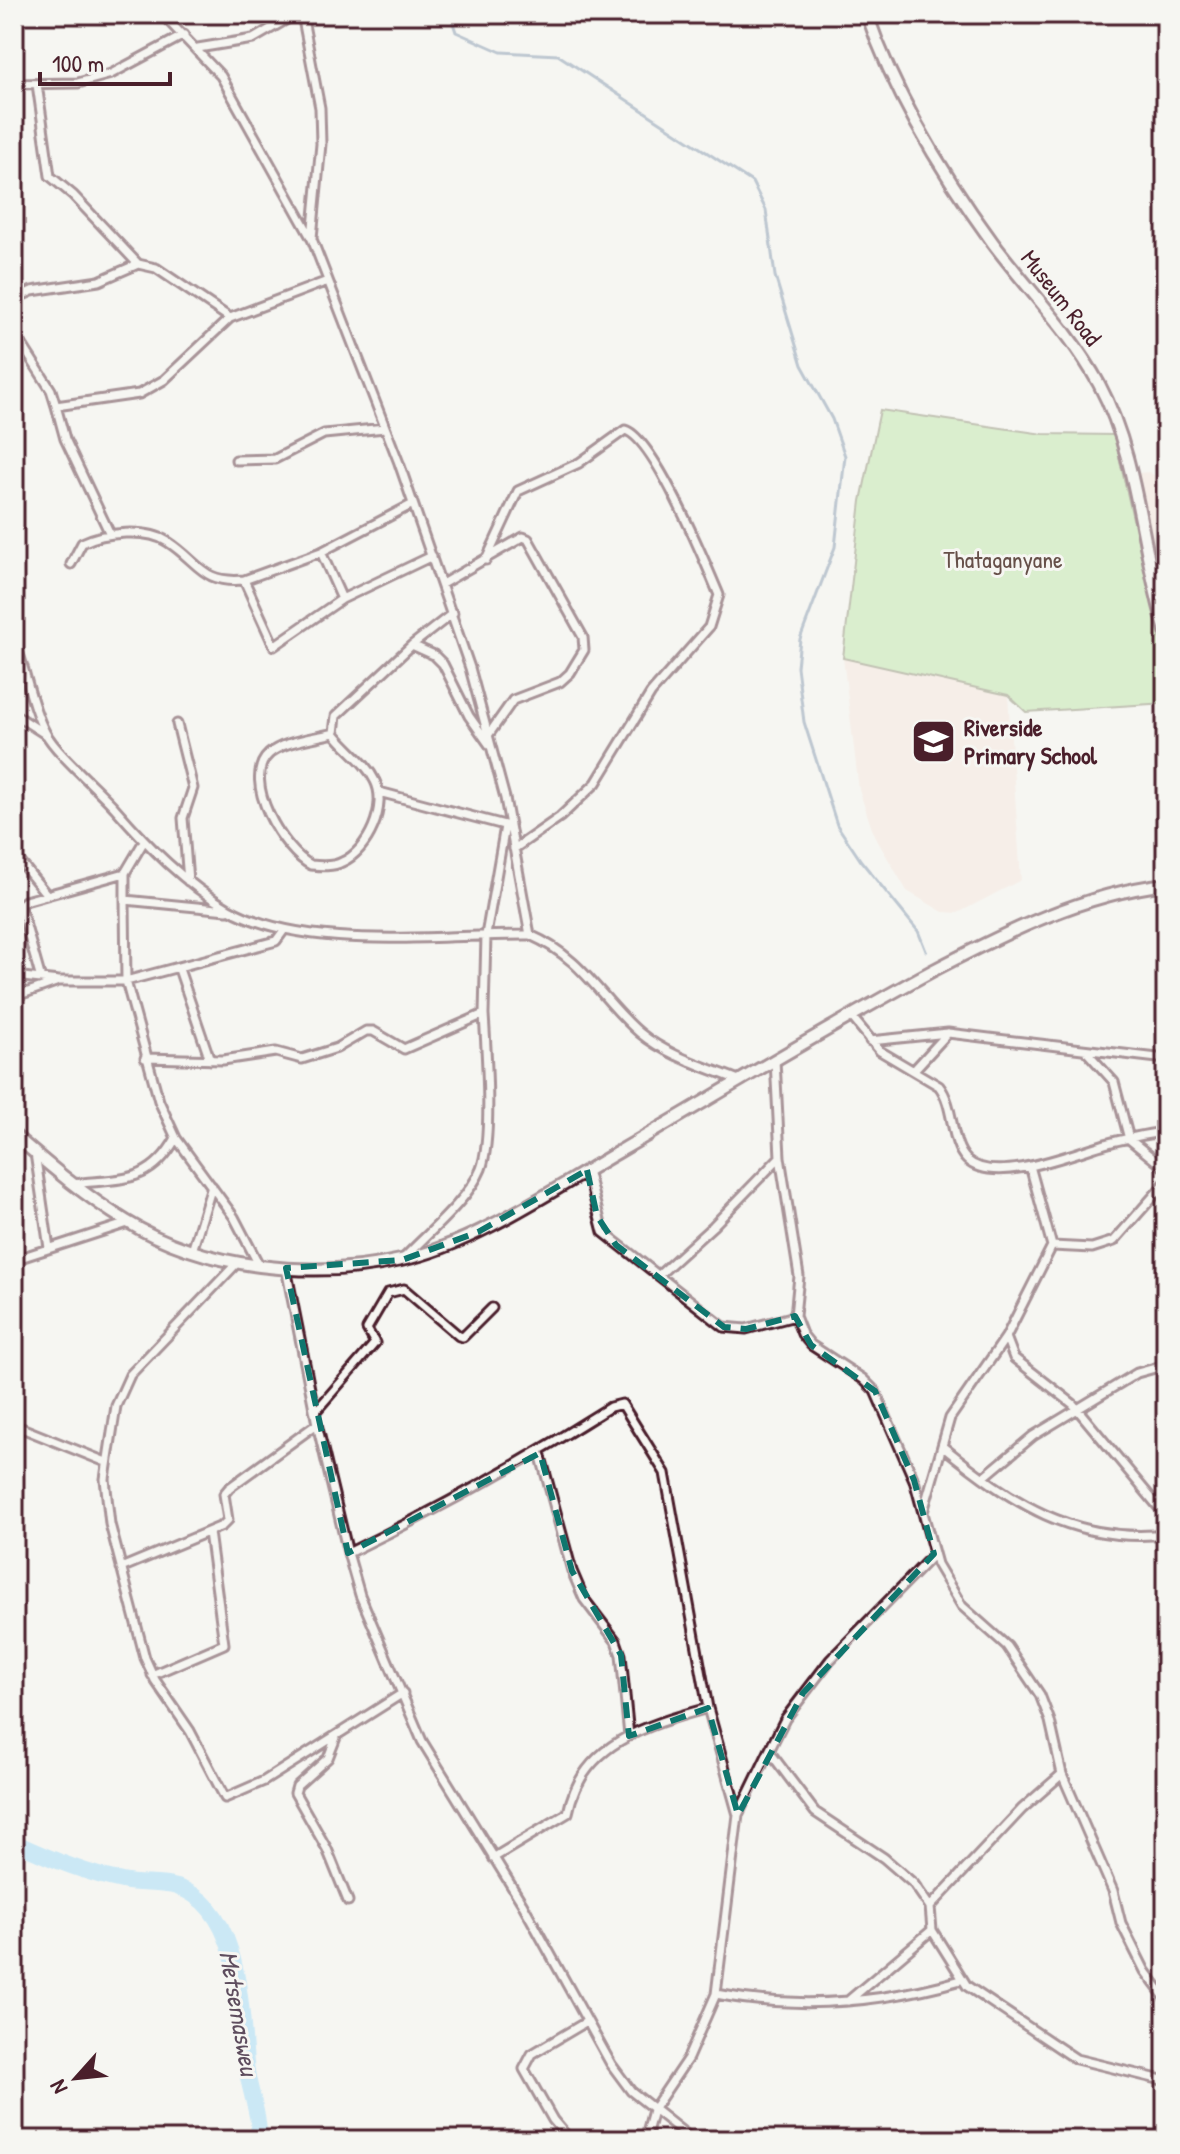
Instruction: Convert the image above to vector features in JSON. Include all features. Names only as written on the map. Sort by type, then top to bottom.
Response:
[{"type":"street","points":[[162,14],[198,48],[229,89],[312,239],[325,282],[385,428],[453,613],[493,750],[530,935]]},
{"type":"street","points":[[198,48],[253,39],[299,14],[320,108],[321,144],[312,239]]},
{"type":"street","name":"Museum Road","points":[[867,14],[893,82],[943,165],[994,244],[1071,338],[1111,410],[1166,631]]},
{"type":"street","points":[[15,82],[78,83],[111,74],[184,35]]},
{"type":"street","points":[[37,84],[50,176],[73,195],[138,264],[156,268],[230,318]]},
{"type":"street","points":[[14,299],[32,291],[99,281],[138,264]]},
{"type":"street","points":[[56,406],[125,398],[154,387],[230,318],[325,282]]},
{"type":"street","points":[[14,332],[51,390],[65,439],[110,534]]},
{"type":"street","points":[[236,460],[275,459],[324,434],[385,428]]},
{"type":"street","points":[[486,560],[518,491],[579,463],[625,430],[637,438],[672,491],[719,595],[709,627],[651,693],[596,783],[560,817],[514,849]]},
{"type":"street","points":[[71,564],[82,543],[110,534],[162,539],[214,579],[244,580],[321,552],[413,504]]},
{"type":"street","points":[[442,584],[518,538],[528,539],[585,643],[570,673],[560,682],[513,700],[489,734]]},
{"type":"street","points":[[321,552],[342,599]]},
{"type":"street","points":[[244,580],[274,646],[342,599],[432,556]]},
{"type":"street","points":[[334,733],[336,716],[345,705],[453,613]]},
{"type":"street","points":[[14,640],[45,734]]},
{"type":"street","points":[[412,645],[434,655],[443,664],[469,716],[493,750]]},
{"type":"street","points":[[14,714],[45,734],[144,841],[188,881],[232,910],[284,930],[396,937],[530,935],[587,974],[637,1031],[660,1049],[741,1081]]},
{"type":"street","points":[[177,724],[193,788],[183,818],[188,881]]},
{"type":"street","points":[[334,733],[366,766],[379,792],[376,816],[365,841],[342,862],[311,865],[287,848],[267,805],[261,764],[272,751],[334,733]]},
{"type":"street","points":[[379,792],[508,826]]},
{"type":"street","points":[[402,1260],[469,1189],[482,1167],[488,1071],[484,1014],[486,935],[508,826]]},
{"type":"street","points":[[144,841],[125,873],[125,900],[126,981],[145,1058],[176,1138],[212,1186],[259,1265]]},
{"type":"street","points":[[14,854],[47,895]]},
{"type":"street","points":[[41,979],[19,911],[25,901],[125,873]]},
{"type":"street","points":[[14,1135],[71,1184],[128,1223],[192,1251],[238,1262],[286,1268],[402,1260],[478,1232],[851,1016],[1012,929],[1093,900],[1166,884]]},
{"type":"street","points":[[125,900],[232,910]]},
{"type":"street","points":[[14,976],[59,981],[126,981],[276,941],[284,930]]},
{"type":"street","points":[[179,969],[210,1060]]},
{"type":"street","points":[[14,997],[59,981]]},
{"type":"street","points":[[145,1058],[210,1060],[276,1052],[302,1059],[337,1048],[366,1031],[373,1031],[404,1049],[484,1014]]},
{"type":"street","points":[[851,1016],[870,1041],[945,1093],[960,1149],[968,1162],[992,1170],[1030,1166],[1166,1131]]},
{"type":"street","points":[[870,1041],[948,1033],[992,1035],[1086,1051],[1145,1054],[1166,1059]]},
{"type":"street","points":[[914,1070],[948,1033]]},
{"type":"street","points":[[1086,1051],[1114,1082],[1129,1139],[1166,1169]]},
{"type":"street","points":[[775,1060],[780,1157],[799,1276],[795,1316],[811,1345],[863,1379],[875,1391],[904,1454],[934,1554],[949,1589],[962,1606],[1007,1646],[1040,1695],[1050,1721],[1062,1774],[1113,1891],[1133,1949],[1166,1999]]},
{"type":"street","points":[[71,1184],[147,1172],[164,1160],[176,1138]]},
{"type":"street","points":[[35,1153],[49,1248]]},
{"type":"street","points":[[659,1275],[713,1226],[780,1157]]},
{"type":"street","points":[[922,1513],[956,1408],[1006,1337],[1052,1246],[1030,1166]]},
{"type":"street","points":[[587,1170],[603,1232],[724,1327],[735,1330],[795,1316]]},
{"type":"street","points":[[1052,1246],[1092,1248],[1114,1241],[1166,1182]]},
{"type":"street","points":[[192,1251],[212,1186]]},
{"type":"street","points":[[14,1260],[128,1223]]},
{"type":"street","points":[[238,1262],[130,1375],[116,1406],[106,1462],[110,1524],[135,1626],[152,1675],[190,1731],[225,1798],[264,1781],[403,1693]]},
{"type":"street","points":[[286,1268],[317,1424],[360,1595],[422,1741],[522,1903],[611,2064],[631,2091],[693,2140]]},
{"type":"street","points":[[315,1412],[375,1343],[367,1329],[388,1293],[404,1289],[459,1336],[492,1308]]},
{"type":"street","points":[[1006,1337],[1014,1358],[1046,1380],[1078,1411],[1166,1516]]},
{"type":"street","points":[[984,1477],[1033,1436],[1137,1373],[1166,1365]]},
{"type":"street","points":[[348,1553],[434,1512],[540,1453],[610,1407],[618,1404],[625,1407],[665,1473],[708,1708],[738,1815]]},
{"type":"street","points":[[121,1568],[209,1532],[228,1520],[224,1494],[229,1488],[317,1424]]},
{"type":"street","points":[[14,1425],[106,1462]]},
{"type":"street","points":[[942,1446],[1021,1502],[1065,1524],[1120,1537],[1166,1534]]},
{"type":"street","points":[[540,1453],[572,1571],[584,1599],[616,1641],[621,1655],[629,1736]]},
{"type":"street","points":[[152,1675],[224,1644],[209,1532]]},
{"type":"street","points":[[645,2140],[653,2110],[688,2058],[716,1994],[738,1815],[769,1751],[785,1719],[830,1660],[934,1554]]},
{"type":"street","points":[[493,1858],[568,1813],[571,1792],[589,1763],[629,1736],[708,1708]]},
{"type":"street","points":[[338,1733],[328,1758],[297,1786],[295,1793],[327,1849],[348,1901]]},
{"type":"street","points":[[769,1751],[815,1812],[884,1858],[914,1884],[930,1907],[932,1930],[961,1980],[1069,2056],[1166,2081]]},
{"type":"street","points":[[930,1907],[1022,1809],[1062,1774]]},
{"type":"street","points":[[848,2001],[932,1930]]},
{"type":"street","points":[[716,1994],[749,2000],[848,2001],[910,1994],[961,1980]]},
{"type":"street","points":[[570,2140],[553,2120],[524,2069],[532,2054],[586,2022]]},
{"type":"highlighted area","points":[[587,1170],[597,1216],[616,1245],[724,1327],[746,1329],[795,1316],[811,1345],[875,1391],[914,1480],[934,1554],[803,1693],[738,1815],[708,1708],[629,1736],[621,1655],[572,1571],[540,1453],[348,1553],[286,1268],[402,1260],[478,1232]]},
{"type":"shaded area","points":[[1149,472],[1166,483],[1166,580],[1162,589],[1137,473]]},
{"type":"shaded area","name":"Riverside Primary School","points":[[843,658],[1008,695],[1021,880],[958,913],[943,912],[907,891],[874,835],[859,790]]},
{"type":"green space","name":"Thataganyane","points":[[880,410],[1043,434],[1114,435],[1166,664],[1166,703],[1026,712],[1008,695],[843,658],[861,501]]},
{"type":"waterway","points":[[450,14],[456,32],[501,52],[558,55],[752,182],[766,210],[775,276],[802,365],[832,419],[845,456],[835,547],[800,639],[797,667],[804,722],[837,825],[861,861],[918,931],[926,951]]},
{"type":"waterway","name":"Metsemasweu","points":[[14,1842],[108,1878],[177,1887],[198,1898],[214,1915],[226,1937],[234,1962],[247,2073],[258,2120],[259,2140]]},
{"type":"place","name":"Riverside Primary School","points":[[933,742]]}]
